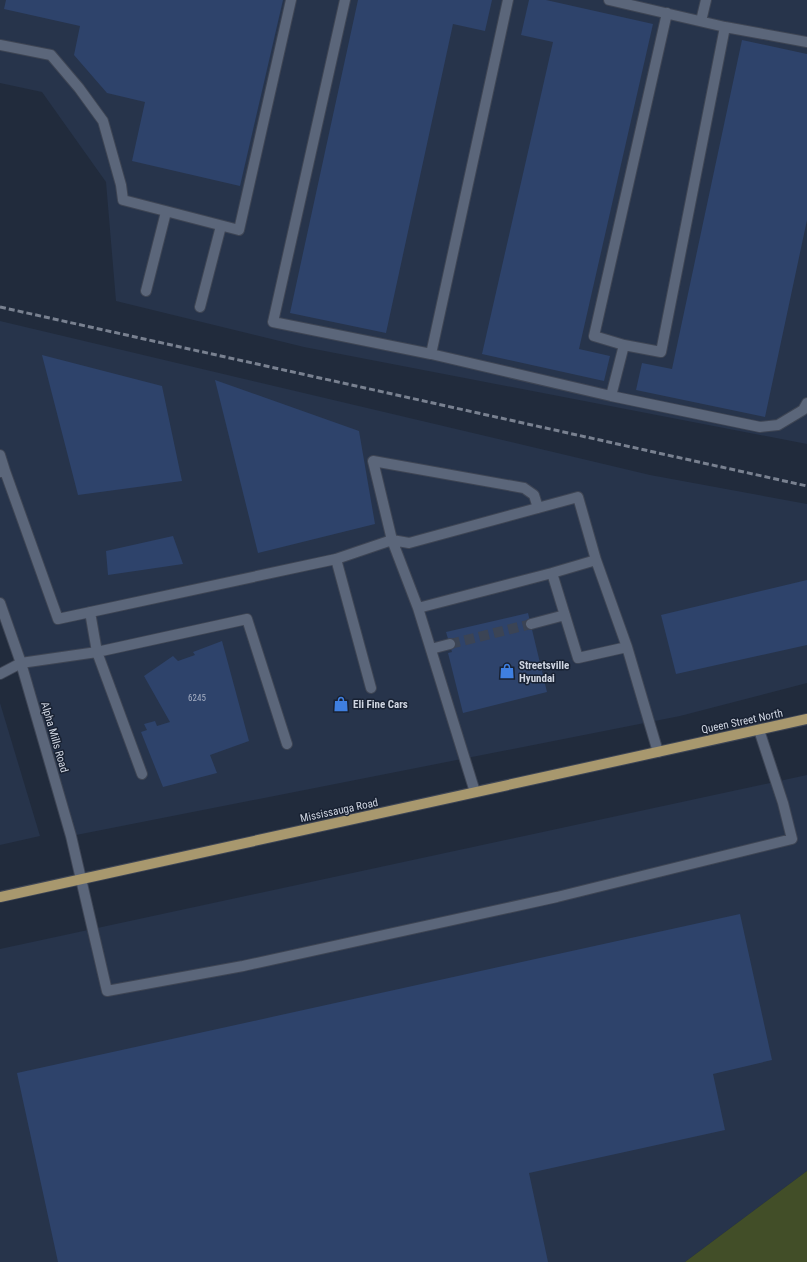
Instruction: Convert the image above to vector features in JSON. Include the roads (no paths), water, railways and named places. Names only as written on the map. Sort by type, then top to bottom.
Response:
[{"type":"main road","name":"Queen Street North","points":[[683,746],[807,719]]},
{"type":"main road","name":"Mississauga Road","points":[[0,897],[683,746]]},
{"type":"street","points":[[0,45],[50,55],[79,88],[103,121],[121,185],[123,200],[239,230],[291,0]]},
{"type":"street","points":[[345,0],[273,322],[431,354],[611,396],[760,427],[778,424],[803,410],[807,403]]},
{"type":"street","points":[[431,354],[508,0]]},
{"type":"street","points":[[609,0],[725,27],[807,42]]},
{"type":"street","points":[[701,21],[706,0]]},
{"type":"street","points":[[667,13],[594,336],[624,345],[661,352],[725,27]]},
{"type":"street","points":[[146,291],[166,212]]},
{"type":"street","points":[[200,307],[221,226]]},
{"type":"street","points":[[611,396],[624,345]]},
{"type":"street","points":[[0,455],[2,472],[58,619],[336,559],[392,540],[409,543],[578,497],[596,560],[627,647],[658,752]]},
{"type":"street","points":[[475,792],[418,608],[392,540],[373,461],[524,488],[534,495],[538,508]]},
{"type":"street","points":[[336,559],[371,688]]},
{"type":"street","points":[[418,608],[596,560]]},
{"type":"street","points":[[552,573],[578,658],[627,647]]},
{"type":"street","name":"Alpha Mills Road","points":[[0,603],[21,663],[71,836],[107,992],[243,966],[557,897],[792,839],[783,803],[759,730]]},
{"type":"street","points":[[90,612],[97,652],[142,774]]},
{"type":"street","points":[[531,624],[565,616]]},
{"type":"street","points":[[0,674],[21,663],[97,652],[247,619],[287,744]]},
{"type":"street","points":[[431,649],[450,644]]},
{"type":"tunnel","points":[[450,644],[531,624]]},
{"type":"railway","points":[[0,307],[807,486]]},
{"type":"place","name":"Streetsville Hyundai","points":[[507,671]]},
{"type":"place","name":"Eli Fine Cars","points":[[341,704]]}]
